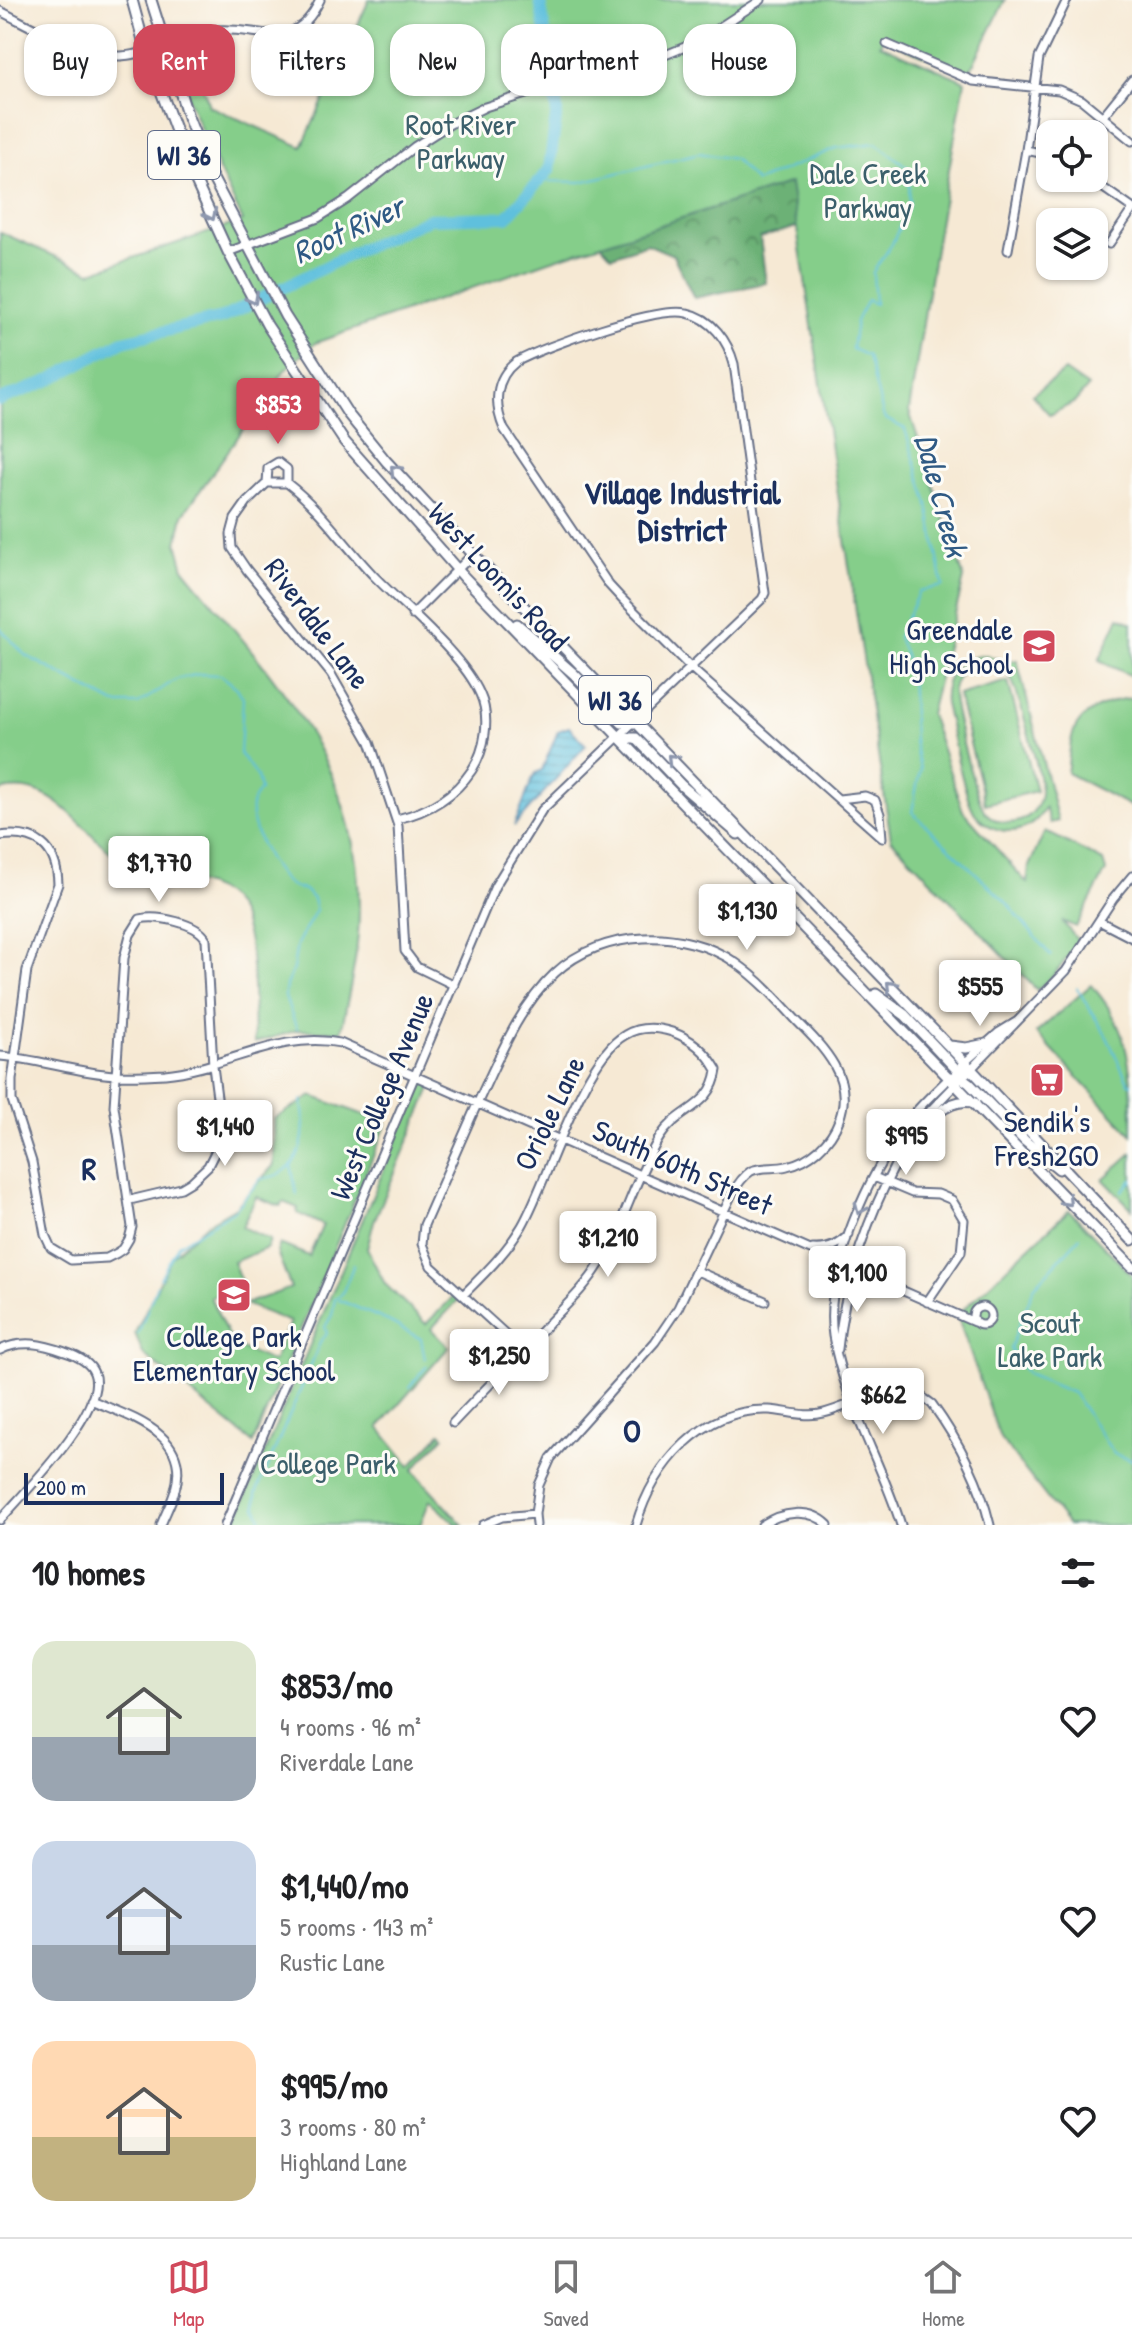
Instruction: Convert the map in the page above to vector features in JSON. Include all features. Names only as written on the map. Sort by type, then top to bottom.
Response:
[{"type":"main road","name":"West Loomis Road","points":[[132,0],[139,24]]},
{"type":"main road","name":"West Loomis Road","points":[[151,0],[158,24]]},
{"type":"main road","name":"West Loomis Road","points":[[163,96],[190,169],[228,252],[271,331],[344,441],[459,571],[620,738],[854,978],[960,1073]]},
{"type":"main road","name":"West Loomis Road","points":[[181,96],[211,175],[287,319],[348,414],[386,461],[949,1046],[976,1103],[1132,1267]]},
{"type":"main road","points":[[492,605],[537,639],[622,723],[637,723]]},
{"type":"main road","points":[[620,738],[636,738],[722,822],[755,845]]},
{"type":"main road","points":[[949,1046],[966,1048],[986,1044]]},
{"type":"main road","points":[[960,1073],[1025,1141],[1077,1182],[1132,1240]]},
{"type":"main road","points":[[900,1155],[924,1127],[944,1110],[963,1101],[976,1103]]},
{"type":"street","points":[[301,24],[320,0]]},
{"type":"street","points":[[228,252],[318,218],[348,199],[414,147],[485,107],[631,69],[725,26],[761,0]]},
{"type":"street","points":[[1008,250],[1039,58],[1067,0]]},
{"type":"street","points":[[0,11],[93,52],[123,56],[133,54]]},
{"type":"street","points":[[887,44],[973,81],[1059,90],[1082,100],[1132,141]]},
{"type":"street","points":[[1103,116],[1132,80]]},
{"type":"street","points":[[1026,150],[1036,152]]},
{"type":"street","points":[[1108,192],[1132,209],[1109,244]]},
{"type":"street","points":[[691,668],[762,599],[765,586],[729,346],[705,321],[685,312],[670,312],[634,320],[528,355],[510,366],[502,379],[496,405],[504,429],[609,585],[691,668],[882,838],[875,800],[865,796],[839,799]]},
{"type":"street","name":"Riverdale Lane","points":[[287,483],[287,469],[278,462],[268,468],[267,483],[235,519],[231,534],[232,548],[318,656],[346,696],[370,742],[397,819],[405,951],[417,967],[454,985]]},
{"type":"street","points":[[267,483],[287,483],[305,497],[373,575],[468,674],[481,695],[485,739],[475,766],[457,789],[441,802],[397,819]]},
{"type":"street","points":[[412,615],[473,554]]},
{"type":"street","name":"West College Avenue","points":[[225,1525],[495,886],[542,810],[637,723],[691,668]]},
{"type":"street","points":[[0,836],[31,836],[53,857],[58,870],[58,884],[27,970],[12,1100],[32,1162],[45,1235],[51,1248],[71,1260],[107,1258],[123,1249],[132,1227],[114,1106],[125,948],[134,925],[148,917],[194,928],[202,932],[206,939],[220,1142],[201,1173],[181,1188],[130,1200]]},
{"type":"street","points":[[901,1525],[853,1404],[838,1354],[832,1317],[840,1263],[850,1234],[874,1177],[910,1118],[1016,1022],[1066,971],[1132,876]]},
{"type":"street","points":[[1099,921],[1132,938]]},
{"type":"street","points":[[523,1350],[431,1266],[422,1244],[424,1225],[478,1102],[517,1021],[555,972],[574,959],[596,948],[648,937],[675,939],[707,947],[734,961],[759,981],[824,1049],[843,1082],[844,1103],[827,1141],[808,1158],[788,1166],[754,1170],[741,1180],[678,1308],[655,1342],[551,1458],[539,1485],[536,1525]]},
{"type":"street","points":[[838,1354],[842,1310],[853,1269],[885,1182],[917,1127],[960,1073],[986,1044],[1016,1022]]},
{"type":"street","name":"Oriole Lane","points":[[453,1423],[574,1297],[598,1267],[659,1139],[669,1125],[705,1100],[715,1082],[717,1070],[710,1058],[693,1042],[657,1027],[638,1030],[613,1044],[597,1063],[522,1225],[500,1258],[463,1295]]},
{"type":"street","name":"South 60th Street","points":[[0,1056],[115,1075],[166,1074],[213,1066],[281,1045],[314,1040],[354,1048],[974,1322]]},
{"type":"street","points":[[874,1177],[912,1193],[938,1194],[952,1200],[964,1220],[961,1252],[927,1302]]},
{"type":"street","points":[[806,1248],[831,1247],[843,1242],[850,1234]]},
{"type":"street","points":[[697,1271],[765,1301]]},
{"type":"street","points":[[0,1350],[34,1343],[84,1360],[95,1377],[94,1393],[76,1431],[0,1520]]},
{"type":"street","points":[[636,1525],[650,1490],[668,1461],[692,1435],[714,1422],[745,1411],[820,1415],[891,1389],[907,1389],[932,1404],[970,1468],[985,1501],[990,1525]]},
{"type":"street","points":[[91,1400],[151,1427],[170,1445],[177,1476],[176,1489],[161,1525]]},
{"type":"street","points":[[762,1525],[775,1516],[792,1513],[809,1515],[828,1525]]},
{"type":"street","points":[[483,1525],[502,1517],[535,1514]]},
{"type":"green space","name":"Root River Parkway","points":[[369,0],[1005,0],[968,75],[883,38],[880,44],[965,81],[909,411],[964,578],[930,714],[963,811],[1027,883],[1029,866],[1045,831],[1103,861],[1106,871],[1076,927],[1062,921],[1079,942],[1054,975],[1037,990],[891,839],[790,183],[552,260],[315,343],[285,370],[183,515],[177,543],[184,569],[278,685],[305,724],[345,810],[356,859],[359,927],[341,1032],[298,1030],[254,1043],[251,953],[242,919],[226,895],[199,883],[127,864],[69,812],[38,792],[20,789],[0,791],[0,232],[91,272],[243,221],[188,96],[206,96],[209,106],[302,147],[325,96],[374,96],[374,24],[358,24]]},
{"type":"green space","points":[[790,183],[797,227],[760,238],[766,283],[694,298],[673,255],[647,244],[612,256],[601,244]]},
{"type":"green space","points":[[1065,371],[1088,387],[1075,402],[1050,415],[1032,395]]},
{"type":"green space","points":[[1119,617],[1132,623],[1132,676],[1099,661]]},
{"type":"green space","points":[[986,655],[1008,662],[1017,660],[1058,821],[1050,823],[1045,808],[1027,827],[1006,831],[990,826],[974,812],[961,775],[945,694],[954,670],[976,657]],"holes":[[[988,664],[1005,671],[1013,683],[1040,784],[1041,793],[1035,810],[1015,822],[993,819],[982,806],[965,753],[953,699],[957,678],[966,670]]]},
{"type":"green space","points":[[1008,681],[1036,791],[985,804],[958,695]]},
{"type":"green space","points":[[1132,698],[1132,807],[1067,773],[1072,739],[1082,719],[1106,704]]},
{"type":"green space","points":[[1091,985],[1115,1018],[1127,1053],[1132,1135],[1036,1033]]},
{"type":"green space","name":"College Park","points":[[427,1083],[432,1086],[374,1221],[367,1249],[385,1284],[426,1324],[456,1294],[460,1298],[431,1329],[449,1347],[379,1427],[410,1466],[441,1433],[444,1436],[413,1470],[463,1525],[457,1525],[430,1500],[420,1525],[234,1525],[408,1112],[420,1086]]},
{"type":"green space","name":"College Park Elementary School","points":[[312,1096],[387,1123],[253,1443],[143,1354],[135,1333],[172,1256],[207,1224],[236,1207],[274,1165],[274,1119]],"holes":[[[256,1197],[280,1206],[283,1202],[298,1208],[297,1213],[323,1225],[309,1256],[280,1244],[277,1252],[291,1288],[245,1304],[290,1322],[273,1362],[232,1344],[210,1297],[242,1284],[233,1262],[267,1248],[270,1240],[242,1227]]]},
{"type":"green space","points":[[1132,1153],[1132,1209],[1103,1179]]},
{"type":"green space","name":"Scout Lake Park","points":[[1069,1210],[1132,1275],[1132,1525],[1068,1525],[1000,1438],[957,1315]]},
{"type":"water","points":[[569,727],[586,745],[514,826],[532,780],[542,770],[558,731]]},
{"type":"waterway","name":"Root River","points":[[0,400],[46,382],[123,341],[222,318],[429,219],[507,217],[549,170],[557,110],[540,0]]},
{"type":"waterway","name":"Dale Creek","points":[[539,181],[581,182],[699,153],[734,159],[756,182],[836,148],[876,143],[910,169],[909,205],[892,244],[873,272],[875,304],[867,300],[856,321],[852,349],[868,356],[884,418],[905,429],[928,504],[943,586],[919,591],[898,637],[911,671],[914,741],[920,769],[912,812],[1007,903],[1051,956]]},
{"type":"waterway","points":[[0,628],[25,655],[115,704],[138,704],[177,679],[200,674],[221,675],[237,688],[243,698],[240,754],[257,776],[260,790],[252,810],[256,832],[267,857],[281,877],[291,886],[305,890],[313,899],[316,910],[297,944],[293,969],[286,985],[285,997],[297,1029]]},
{"type":"waterway","name":"Dale Creek","points":[[1077,988],[1107,1037],[1128,1082],[1132,1084]]},
{"type":"waterway","points":[[160,1278],[178,1245],[235,1210],[260,1179],[275,1176],[294,1162],[303,1140],[302,1100]]},
{"type":"waterway","points":[[291,1165],[297,1195]]},
{"type":"waterway","name":"Dale Creek","points":[[1122,1191],[1132,1180]]},
{"type":"waterway","name":"Dale Creek","points":[[1080,1237],[1034,1287],[1010,1349],[1027,1374],[1073,1393],[1114,1454],[1132,1460]]},
{"type":"waterway","points":[[308,1372],[327,1333],[325,1327],[332,1315],[335,1299],[342,1294],[354,1264]]},
{"type":"waterway","points":[[138,1334],[157,1285]]},
{"type":"waterway","points":[[339,1300],[421,1339],[425,1359]]},
{"type":"waterway","points":[[409,1387],[427,1366]]},
{"type":"waterway","points":[[264,1525],[256,1507],[256,1493],[304,1382]]},
{"type":"place","name":"Greendale High School","points":[[1039,646]]},
{"type":"place","name":"Sendik's Fresh2GO","points":[[1047,1080]]},
{"type":"place","name":"College Park Elementary School","points":[[234,1295]]},
{"type":"district","name":"Village Industrial District","points":[[682,510]]},
{"type":"district","name":"R","points":[[89,1168]]},
{"type":"district","name":"O","points":[[632,1430]]},
{"type":"park label","name":"Dale Creek Parkway","points":[[868,190]]}]
